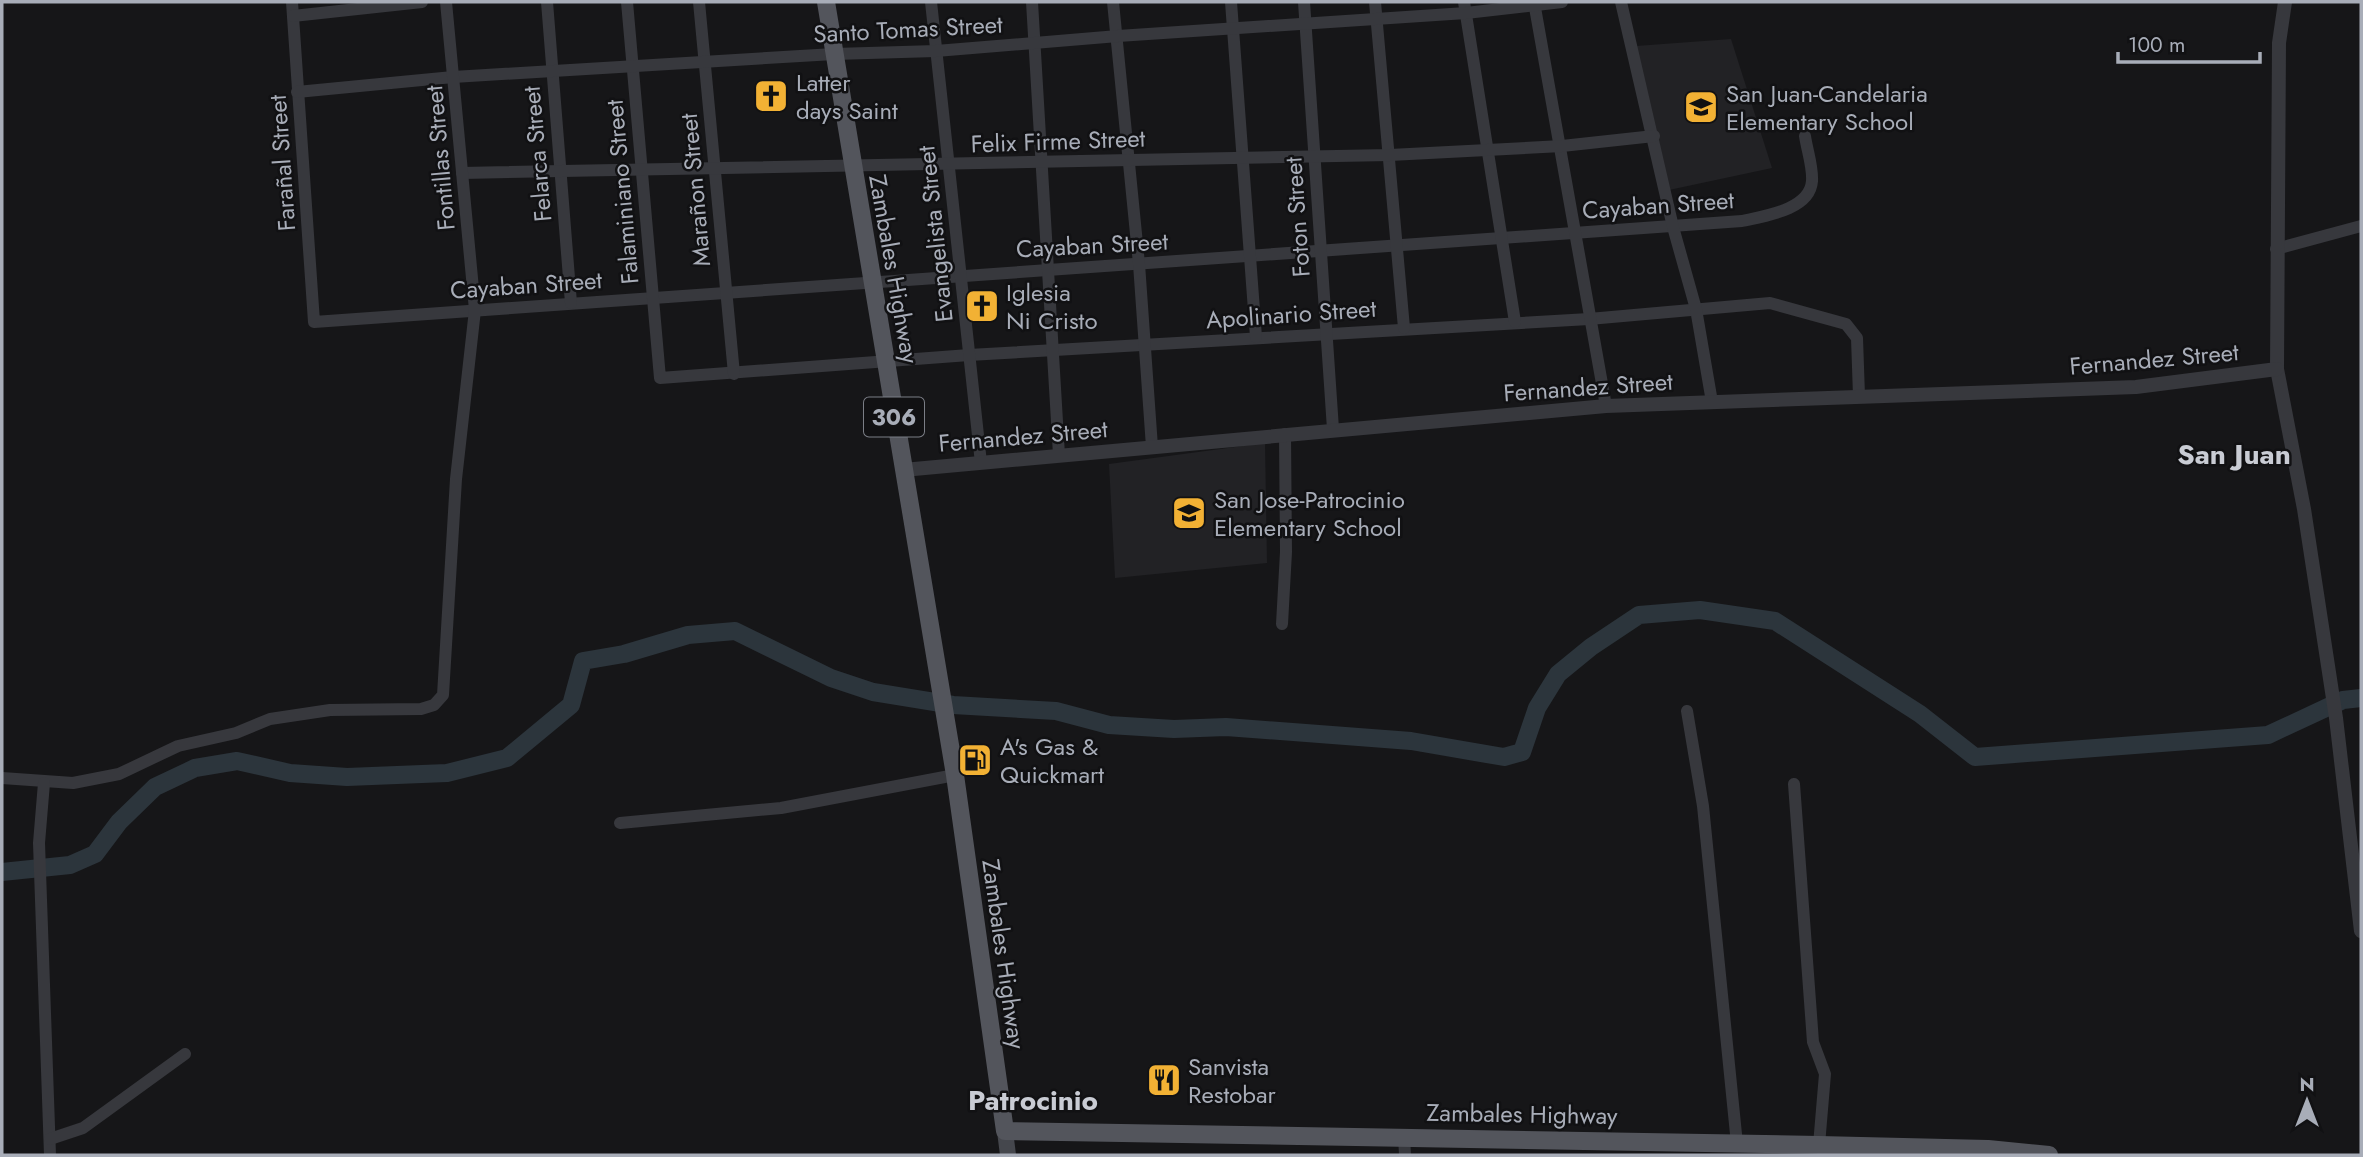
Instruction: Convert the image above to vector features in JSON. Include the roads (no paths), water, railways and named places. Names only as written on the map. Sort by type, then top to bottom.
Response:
[{"type":"main road","name":"Zambales Highway","points":[[826,2],[955,775],[1004,1131],[1404,1136],[1637,1148],[1737,1144],[1819,1145],[1988,1149],[2049,1155]]},
{"type":"main road","points":[[1004,1131],[1007,1155]]},
{"type":"street","name":"Farañal Street","points":[[292,2],[314,322]]},
{"type":"street","points":[[293,16],[422,2]]},
{"type":"street","name":"Fontillas Street","points":[[2,778],[73,783],[119,774],[178,746],[236,733],[270,719],[330,710],[421,709],[434,705],[443,695],[456,479],[475,310],[446,2]]},
{"type":"street","name":"Felarca Street","points":[[547,2],[571,303]]},
{"type":"street","name":"Falaminiano Street","points":[[627,2],[660,378]]},
{"type":"street","name":"Marañon Street","points":[[699,2],[734,374]]},
{"type":"street","name":"Evangelista Street","points":[[931,2],[981,463]]},
{"type":"street","points":[[1032,2],[1059,455]]},
{"type":"street","points":[[1113,2],[1139,264],[1152,447]]},
{"type":"street","points":[[1231,2],[1256,337]]},
{"type":"street","name":"Foton Street","points":[[1304,2],[1333,429]]},
{"type":"street","points":[[1375,2],[1404,328]]},
{"type":"street","name":"Santo Tomas Street","points":[[297,92],[453,77],[834,54],[936,51],[1376,18],[1465,7],[1562,2]]},
{"type":"street","points":[[1621,2],[1654,135],[1673,227],[1696,309],[1712,402]]},
{"type":"street","points":[[2285,2],[2279,43],[2277,369],[2304,509],[2336,718],[2357,866],[2361,931]]},
{"type":"street","points":[[1535,4],[1562,146],[1588,318],[1606,406]]},
{"type":"street","points":[[1465,7],[1514,322]]},
{"type":"street","name":"Felix Firme Street","points":[[463,173],[714,170],[851,163],[948,166],[1243,156],[1390,155],[1562,146],[1654,135]]},
{"type":"street","name":"Cayaban Street","points":[[314,322],[1047,268],[1252,257],[1576,231],[1673,227],[1754,218],[1789,208],[1804,197],[1812,183],[1805,136]]},
{"type":"street","points":[[2276,249],[2361,226]]},
{"type":"street","name":"Apolinario Street","points":[[660,378],[969,355],[1588,318],[1770,303],[1846,324],[1857,338],[1859,396]]},
{"type":"street","name":"Fernandez Street","points":[[903,470],[1606,406],[2136,387],[2277,369]]},
{"type":"street","points":[[1282,624],[1286,552],[1285,434]]},
{"type":"street","points":[[1687,711],[1703,806],[1737,1144]]},
{"type":"street","points":[[620,823],[781,808],[955,775]]},
{"type":"street","points":[[44,783],[38,843],[42,888],[50,1155]]},
{"type":"street","points":[[1794,784],[1813,1042],[1825,1074],[1819,1145]]},
{"type":"street","points":[[50,1139],[83,1128],[185,1054]]},
{"type":"street","points":[[1404,1136],[1405,1155]]},
{"type":"waterway","points":[[2,872],[70,865],[95,854],[119,822],[155,787],[195,768],[237,761],[290,773],[347,777],[447,773],[507,758],[571,705],[583,661],[624,654],[688,635],[735,631],[831,678],[873,692],[953,705],[1056,711],[1109,725],[1174,729],[1226,727],[1411,741],[1504,757],[1522,752],[1537,708],[1558,674],[1591,647],[1639,615],[1700,610],[1775,621],[1920,714],[1975,757],[2268,735],[2343,700],[2361,698]]},
{"type":"place","name":"Latter days Saint","points":[[771,96]]},
{"type":"place","name":"San Juan-Candelaria Elementary School","points":[[1701,107]]},
{"type":"place","name":"Iglesia Ni Cristo","points":[[982,306]]},
{"type":"place","name":"San Jose-Patrocinio Elementary School","points":[[1189,513]]},
{"type":"place","name":"A's Gas & Quickmart","points":[[975,760]]},
{"type":"place","name":"Sanvista Restobar","points":[[1164,1080]]},
{"type":"district","name":"San Juan","points":[[2234,454]]},
{"type":"district","name":"Patrocinio","points":[[1033,1100]]}]
